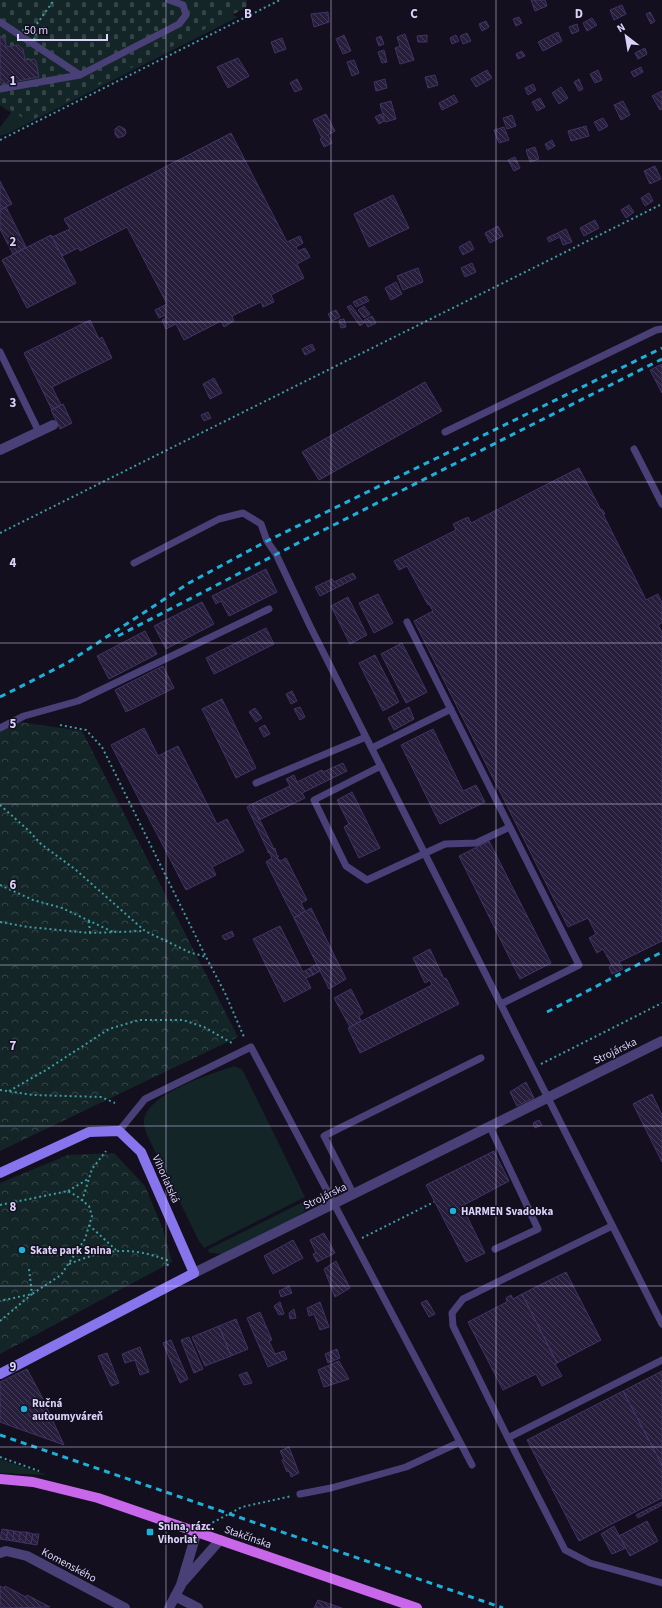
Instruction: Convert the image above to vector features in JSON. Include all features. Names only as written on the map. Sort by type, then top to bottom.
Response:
[{"type":"main road","points":[[0,1173],[89,1132],[119,1131]]},
{"type":"main road","name":"Vihorlatská","points":[[119,1131],[141,1152],[194,1273]]},
{"type":"main road","name":"Strojárska","points":[[0,1374],[194,1273]]},
{"type":"main road","name":"Stakčínska","points":[[0,1479],[33,1482],[71,1490],[417,1608]]},
{"type":"street","points":[[0,450],[53,425]]},
{"type":"street","name":"Strojárska","points":[[194,1273],[334,1205],[662,1041]]},
{"type":"street","points":[[169,1608],[181,1585],[197,1532]]},
{"type":"street","points":[[181,1585],[220,1540]]},
{"type":"street","name":"Komenského","points":[[0,1553],[6,1551],[27,1556],[125,1608]]},
{"type":"street","points":[[175,1596],[198,1608]]},
{"type":"lane","points":[[0,89],[80,75],[180,24],[186,15],[183,5],[169,0]]},
{"type":"lane","points":[[0,22],[80,75]]},
{"type":"lane","points":[[445,432],[656,330],[662,329]]},
{"type":"lane","points":[[0,352],[39,432]]},
{"type":"lane","points":[[634,449],[662,504]]},
{"type":"lane","points":[[134,563],[219,519],[243,513],[261,524],[267,541],[276,554],[310,626],[501,1004],[532,1069],[662,1324]]},
{"type":"lane","points":[[0,728],[24,716],[78,701],[269,610]]},
{"type":"lane","points":[[407,622],[579,966],[501,1004]]},
{"type":"lane","points":[[372,748],[451,709]]},
{"type":"lane","points":[[256,782],[366,737]]},
{"type":"lane","points":[[381,766],[314,800],[346,866],[367,880],[445,844],[476,843],[510,827]]},
{"type":"lane","points":[[119,1131],[144,1099],[251,1046],[334,1205],[356,1242],[472,1465]]},
{"type":"lane","points":[[354,1195],[324,1136],[481,1058]]},
{"type":"lane","points":[[490,1127],[538,1229],[495,1249]]},
{"type":"lane","points":[[612,1226],[463,1299],[452,1313],[453,1326],[564,1550],[590,1563],[662,1583]]},
{"type":"lane","points":[[508,1438],[662,1360]]},
{"type":"lane","points":[[300,1494],[331,1488],[406,1467],[460,1442]]},
{"type":"path","points":[[34,28],[54,0]]},
{"type":"path","points":[[0,140],[280,0]]},
{"type":"path","points":[[24,30],[29,27],[34,28]]},
{"type":"path","points":[[34,28],[36,32],[35,38]]},
{"type":"path","points":[[0,533],[662,204]]},
{"type":"path","points":[[60,725],[86,730],[102,747],[225,993],[244,1037]]},
{"type":"path","points":[[0,805],[41,844],[76,870],[145,931],[189,952],[206,957]]},
{"type":"path","points":[[0,886],[33,900],[62,908],[114,932]]},
{"type":"path","points":[[89,920],[90,934]]},
{"type":"path","points":[[0,922],[28,927],[90,934],[145,931]]},
{"type":"path","points":[[532,1069],[662,1003]]},
{"type":"path","points":[[9,1091],[46,1070],[109,1029],[139,1020],[184,1020],[204,1027],[232,1043]]},
{"type":"path","points":[[0,1090],[33,1095],[101,1097],[116,1103]]},
{"type":"path","points":[[82,1201],[92,1169],[106,1151]]},
{"type":"path","points":[[0,1205],[68,1191],[89,1178]]},
{"type":"path","points":[[0,1321],[32,1294],[61,1275],[85,1239],[92,1216],[89,1206],[68,1191]]},
{"type":"path","points":[[356,1242],[434,1202]]},
{"type":"path","points":[[89,1225],[116,1250]]},
{"type":"path","points":[[68,1264],[100,1253],[116,1250],[135,1252],[167,1260],[168,1267]]},
{"type":"path","points":[[29,1269],[32,1294]]},
{"type":"path","points":[[0,1301],[32,1294]]},
{"type":"path","points":[[0,1457],[40,1472]]},
{"type":"path","points":[[216,1521],[242,1507],[300,1494]]},
{"type":"green space","points":[[0,0],[247,0],[247,7],[28,122],[0,102]]},
{"type":"green space","points":[[215,7],[238,17],[9,133],[0,136],[0,127],[11,113],[0,105],[0,95]]},
{"type":"green space","points":[[19,722],[82,731],[238,1037],[0,1151],[0,732]]},
{"type":"green space","points":[[235,1066],[241,1069],[244,1073],[305,1197],[204,1248],[199,1241],[147,1135],[144,1120],[148,1111],[156,1102],[168,1093],[197,1079]]},
{"type":"green space","points":[[114,1153],[145,1186],[162,1227],[172,1262],[0,1354],[0,1183],[68,1155]]},
{"type":"green space","points":[[301,1203],[305,1205],[306,1210],[295,1218],[222,1254],[210,1253],[207,1250]]},
{"type":"green space","points":[[0,1459],[47,1475],[0,1473]]},
{"type":"building","points":[[531,0],[545,0],[547,6],[535,11]]},
{"type":"building","points":[[622,5],[626,14],[614,20],[610,10]]},
{"type":"building","points":[[328,12],[329,22],[314,27],[311,14]]},
{"type":"building","points":[[650,12],[655,21],[651,24],[646,14]]},
{"type":"building","points":[[519,17],[522,23],[516,26],[513,19]]},
{"type":"building","points":[[592,18],[597,25],[587,31],[583,23]]},
{"type":"building","points":[[486,21],[489,27],[482,31],[479,24]]},
{"type":"building","points":[[577,24],[579,31],[572,34],[569,27]]},
{"type":"building","points":[[558,32],[562,41],[543,51],[538,42]]},
{"type":"building","points":[[467,33],[471,41],[463,44],[460,36]]},
{"type":"building","points":[[405,34],[414,60],[400,64],[395,48],[400,46],[397,37]]},
{"type":"building","points":[[344,35],[351,51],[343,54],[336,39]]},
{"type":"building","points":[[427,35],[427,42],[418,42],[417,36]]},
{"type":"building","points":[[456,35],[459,41],[452,44],[450,38]]},
{"type":"building","points":[[0,36],[5,38],[6,47],[18,45],[23,49],[25,60],[34,59],[36,61],[39,77],[2,84],[0,82]]},
{"type":"building","points":[[381,36],[384,44],[379,46],[376,38]]},
{"type":"building","points":[[282,38],[286,49],[275,53],[271,42]]},
{"type":"building","points":[[645,48],[647,54],[638,59],[635,53]]},
{"type":"building","points":[[384,50],[387,62],[382,63],[378,52]]},
{"type":"building","points":[[522,51],[525,56],[518,59],[516,54]]},
{"type":"building","points":[[238,58],[249,76],[228,88],[217,67]]},
{"type":"building","points":[[354,60],[359,73],[352,76],[347,62]]},
{"type":"building","points":[[641,67],[643,72],[634,77],[631,72]]},
{"type":"building","points":[[487,70],[492,78],[476,87],[471,79]]},
{"type":"building","points":[[598,70],[602,80],[595,83],[590,74]]},
{"type":"building","points":[[435,75],[438,85],[428,88],[425,77]]},
{"type":"building","points":[[297,79],[302,89],[295,92],[290,83]]},
{"type":"building","points":[[385,79],[387,88],[376,91],[374,82]]},
{"type":"building","points":[[579,79],[583,89],[579,91],[574,82]]},
{"type":"building","points":[[533,84],[536,90],[528,95],[525,88]]},
{"type":"building","points":[[561,87],[568,98],[559,104],[552,93]]},
{"type":"building","points":[[662,91],[662,109],[660,110],[652,96]]},
{"type":"building","points":[[454,95],[458,102],[442,110],[439,103]]},
{"type":"building","points":[[540,98],[545,107],[537,111],[532,102]]},
{"type":"building","points":[[391,101],[396,119],[385,122],[380,104]]},
{"type":"building","points":[[623,101],[630,115],[621,120],[614,105]]},
{"type":"building","points":[[326,114],[335,131],[328,135],[332,143],[324,147],[320,139],[322,138],[313,120]]},
{"type":"building","points":[[381,114],[384,121],[379,124],[375,117]]},
{"type":"building","points":[[512,115],[516,126],[507,129],[503,118]]},
{"type":"building","points":[[603,118],[608,126],[599,131],[594,122]]},
{"type":"building","points":[[119,126],[125,129],[126,133],[124,136],[118,138],[115,134],[115,129]]},
{"type":"building","points":[[586,126],[589,136],[571,141],[568,131]]},
{"type":"building","points":[[504,127],[509,140],[499,143],[494,130]]},
{"type":"building","points":[[231,133],[287,242],[300,236],[303,243],[296,247],[298,251],[305,248],[310,257],[297,264],[304,278],[271,295],[274,302],[263,307],[261,302],[232,316],[234,321],[224,327],[221,321],[184,340],[176,324],[166,329],[162,320],[166,318],[165,315],[159,318],[155,310],[167,304],[127,227],[80,251],[78,248],[62,256],[52,237],[70,229],[64,219]]},
{"type":"building","points":[[552,140],[555,146],[548,150],[545,144]]},
{"type":"building","points":[[535,147],[539,159],[530,162],[526,150]]},
{"type":"building","points":[[515,157],[520,168],[514,171],[508,160]]},
{"type":"building","points":[[655,166],[661,179],[650,184],[644,171]]},
{"type":"building","points":[[0,181],[12,204],[0,210]]},
{"type":"building","points":[[649,193],[653,201],[645,206],[641,198]]},
{"type":"building","points":[[393,195],[409,228],[369,247],[354,214]]},
{"type":"building","points":[[629,205],[634,212],[626,218],[621,210]]},
{"type":"building","points":[[6,207],[26,247],[13,254],[0,229],[0,210]]},
{"type":"building","points":[[595,220],[599,228],[584,236],[580,228]]},
{"type":"building","points":[[498,226],[503,236],[490,243],[485,233]]},
{"type":"building","points":[[566,229],[572,242],[563,245],[560,237],[549,242],[547,238]]},
{"type":"building","points":[[51,235],[76,283],[27,308],[2,260]]},
{"type":"building","points":[[470,241],[474,249],[463,255],[459,247]]},
{"type":"building","points":[[472,263],[476,272],[465,277],[461,268]]},
{"type":"building","points":[[418,268],[423,282],[403,290],[397,276]]},
{"type":"building","points":[[396,282],[402,294],[391,300],[385,288]]},
{"type":"building","points":[[366,296],[369,301],[356,307],[353,302]]},
{"type":"building","points":[[351,305],[364,323],[360,326],[347,307]]},
{"type":"building","points":[[364,306],[370,314],[364,318],[358,310]]},
{"type":"building","points":[[336,310],[340,317],[332,321],[328,314]]},
{"type":"building","points":[[372,316],[376,323],[368,327],[364,320]]},
{"type":"building","points":[[344,319],[346,327],[341,328],[339,320]]},
{"type":"building","points":[[90,320],[99,339],[102,337],[112,358],[52,387],[61,405],[52,410],[24,353]]},
{"type":"building","points":[[312,344],[315,350],[305,355],[302,349]]},
{"type":"building","points":[[662,364],[662,393],[650,370]]},
{"type":"building","points":[[214,378],[222,393],[210,399],[203,384]]},
{"type":"building","points":[[425,382],[442,411],[319,480],[302,452]]},
{"type":"building","points":[[63,404],[72,423],[60,429],[51,410]]},
{"type":"building","points":[[208,412],[211,418],[204,421],[201,415]]},
{"type":"building","points":[[579,468],[601,510],[602,509],[605,514],[603,514],[646,600],[658,594],[662,603],[662,623],[658,625],[662,632],[662,941],[619,962],[623,969],[612,974],[609,967],[612,965],[603,949],[597,953],[589,938],[596,934],[588,918],[568,927],[414,621],[433,611],[429,604],[428,605],[407,566],[399,570],[394,561],[456,530],[453,524],[468,517],[471,523]]},
{"type":"building","points":[[266,569],[277,592],[229,616],[221,601],[216,604],[212,596]]},
{"type":"building","points":[[353,573],[356,578],[320,596],[315,587],[332,579],[334,582]]},
{"type":"building","points":[[378,594],[393,623],[374,633],[359,603]]},
{"type":"building","points":[[348,597],[367,635],[350,644],[331,606]]},
{"type":"building","points":[[202,602],[214,624],[166,649],[154,626]]},
{"type":"building","points":[[266,628],[274,644],[214,674],[206,658]]},
{"type":"building","points":[[145,631],[157,654],[109,679],[97,656]]},
{"type":"building","points":[[402,643],[427,692],[406,703],[381,654]]},
{"type":"building","points":[[375,655],[399,702],[383,711],[359,663]]},
{"type":"building","points":[[163,666],[174,688],[126,712],[115,690]]},
{"type":"building","points":[[292,691],[297,701],[291,704],[286,694]]},
{"type":"building","points":[[222,699],[256,768],[236,778],[202,709]]},
{"type":"building","points":[[300,707],[305,717],[300,720],[294,709]]},
{"type":"building","points":[[409,707],[414,719],[394,730],[388,718]]},
{"type":"building","points":[[255,708],[262,718],[256,722],[249,712]]},
{"type":"building","points":[[265,725],[270,734],[264,737],[259,728]]},
{"type":"building","points":[[144,728],[158,756],[178,746],[217,824],[227,819],[244,851],[212,867],[216,875],[186,890],[111,745]]},
{"type":"building","points":[[433,729],[463,791],[476,785],[485,802],[440,824],[401,745]]},
{"type":"building","points":[[343,763],[347,771],[302,793],[305,798],[259,820],[252,804],[290,786],[286,779],[294,775],[297,782],[322,770],[323,772]]},
{"type":"building","points":[[352,792],[380,848],[359,858],[344,827],[349,824],[337,800]]},
{"type":"building","points":[[252,804],[274,849],[275,848],[277,856],[279,856],[277,857],[280,861],[286,858],[307,900],[301,903],[305,911],[294,918],[266,862],[272,858],[269,852],[268,853],[247,807]]},
{"type":"building","points":[[489,841],[551,963],[520,979],[459,856]]},
{"type":"building","points":[[311,908],[346,979],[329,989],[294,918]]},
{"type":"building","points":[[280,926],[303,972],[310,968],[313,975],[306,978],[311,988],[284,1002],[253,939]]},
{"type":"building","points":[[232,931],[234,936],[225,940],[222,936]]},
{"type":"building","points":[[430,949],[444,979],[446,978],[459,1004],[360,1053],[348,1028],[432,985],[430,980],[425,983],[413,958]]},
{"type":"building","points":[[317,964],[320,971],[313,975],[310,968]]},
{"type":"building","points":[[351,989],[363,1013],[359,1016],[361,1021],[350,1027],[334,998]]},
{"type":"building","points":[[526,1082],[534,1098],[517,1106],[510,1092]]},
{"type":"building","points":[[652,1094],[662,1115],[662,1162],[633,1104]]},
{"type":"building","points":[[539,1120],[542,1125],[535,1128],[533,1123]]},
{"type":"building","points":[[494,1151],[509,1181],[462,1206],[485,1253],[466,1262],[426,1185]]},
{"type":"building","points":[[324,1233],[335,1253],[317,1262],[313,1254],[316,1253],[310,1240]]},
{"type":"building","points":[[293,1240],[303,1258],[273,1274],[264,1256]]},
{"type":"building","points":[[336,1261],[350,1288],[335,1297],[324,1269]]},
{"type":"building","points":[[566,1272],[601,1340],[557,1363],[522,1294]]},
{"type":"building","points":[[289,1286],[292,1293],[281,1297],[279,1291]]},
{"type":"building","points":[[522,1294],[557,1363],[555,1364],[562,1376],[542,1386],[536,1374],[503,1390],[468,1322],[507,1302],[506,1298],[511,1295],[513,1299]]},
{"type":"building","points":[[427,1300],[435,1314],[429,1317],[421,1303]]},
{"type":"building","points":[[280,1302],[284,1314],[279,1315],[274,1306]]},
{"type":"building","points":[[320,1302],[329,1327],[320,1330],[314,1314],[309,1316],[307,1308]]},
{"type":"building","points":[[294,1309],[296,1318],[290,1319],[289,1313]]},
{"type":"building","points":[[260,1312],[272,1340],[269,1341],[275,1354],[284,1351],[287,1359],[268,1367],[247,1318]]},
{"type":"building","points":[[236,1319],[248,1349],[231,1356],[219,1326]]},
{"type":"building","points":[[219,1326],[231,1356],[205,1366],[192,1337]]},
{"type":"building","points":[[189,1337],[203,1369],[194,1373],[181,1340]]},
{"type":"building","points":[[171,1340],[188,1379],[180,1383],[163,1343]]},
{"type":"building","points":[[140,1347],[149,1372],[140,1375],[135,1360],[125,1363],[122,1354]]},
{"type":"building","points":[[337,1349],[340,1358],[328,1363],[325,1354]]},
{"type":"building","points":[[107,1353],[119,1383],[111,1386],[98,1356]]},
{"type":"building","points":[[339,1361],[349,1379],[324,1387],[318,1370]]},
{"type":"building","name":"Ručná autoumyváreň","points":[[27,1369],[41,1395],[64,1445],[0,1422],[0,1382]]},
{"type":"building","points":[[662,1371],[662,1465],[623,1391]]},
{"type":"building","points":[[247,1372],[252,1383],[244,1385],[239,1375]]},
{"type":"building","points":[[623,1391],[662,1465],[662,1498],[579,1541],[527,1440]]},
{"type":"building","points":[[289,1447],[299,1473],[291,1477],[289,1471],[287,1472],[282,1460],[284,1459],[280,1451]]},
{"type":"building","points":[[662,1502],[662,1505],[638,1518],[636,1515]]},
{"type":"building","points":[[647,1521],[658,1541],[630,1556],[619,1536]]},
{"type":"building","points":[[614,1526],[626,1548],[612,1554],[601,1534]]},
{"type":"building","points":[[2,1529],[8,1530],[6,1540],[0,1539]]},
{"type":"building","points":[[8,1530],[14,1531],[13,1541],[6,1540]]},
{"type":"building","points":[[14,1531],[20,1532],[19,1542],[13,1541]]},
{"type":"building","points":[[20,1532],[27,1532],[25,1543],[19,1542]]},
{"type":"building","points":[[27,1532],[33,1534],[31,1544],[25,1543]]},
{"type":"building","points":[[33,1534],[39,1534],[37,1545],[31,1544]]},
{"type":"building","points":[[0,1586],[4,1588],[5,1586],[26,1597],[27,1595],[50,1607],[0,1607]]},
{"type":"building","points":[[318,1600],[342,1608],[314,1608]]},
{"type":"railway","points":[[0,697],[67,663],[189,583],[267,541],[662,348]]},
{"type":"railway","points":[[118,636],[662,359]]},
{"type":"railway","points":[[547,1012],[662,952]]},
{"type":"railway","points":[[0,1435],[503,1608]]},
{"type":"place","name":"HARMEN Svadobka","points":[[453,1211]]},
{"type":"place","name":"Skate park Snina","points":[[22,1250]]},
{"type":"place","name":"Ručná autoumyváreň","points":[[24,1409]]},
{"type":"place","name":"Snina, rázc. Vihorlat","points":[[150,1532]]}]
